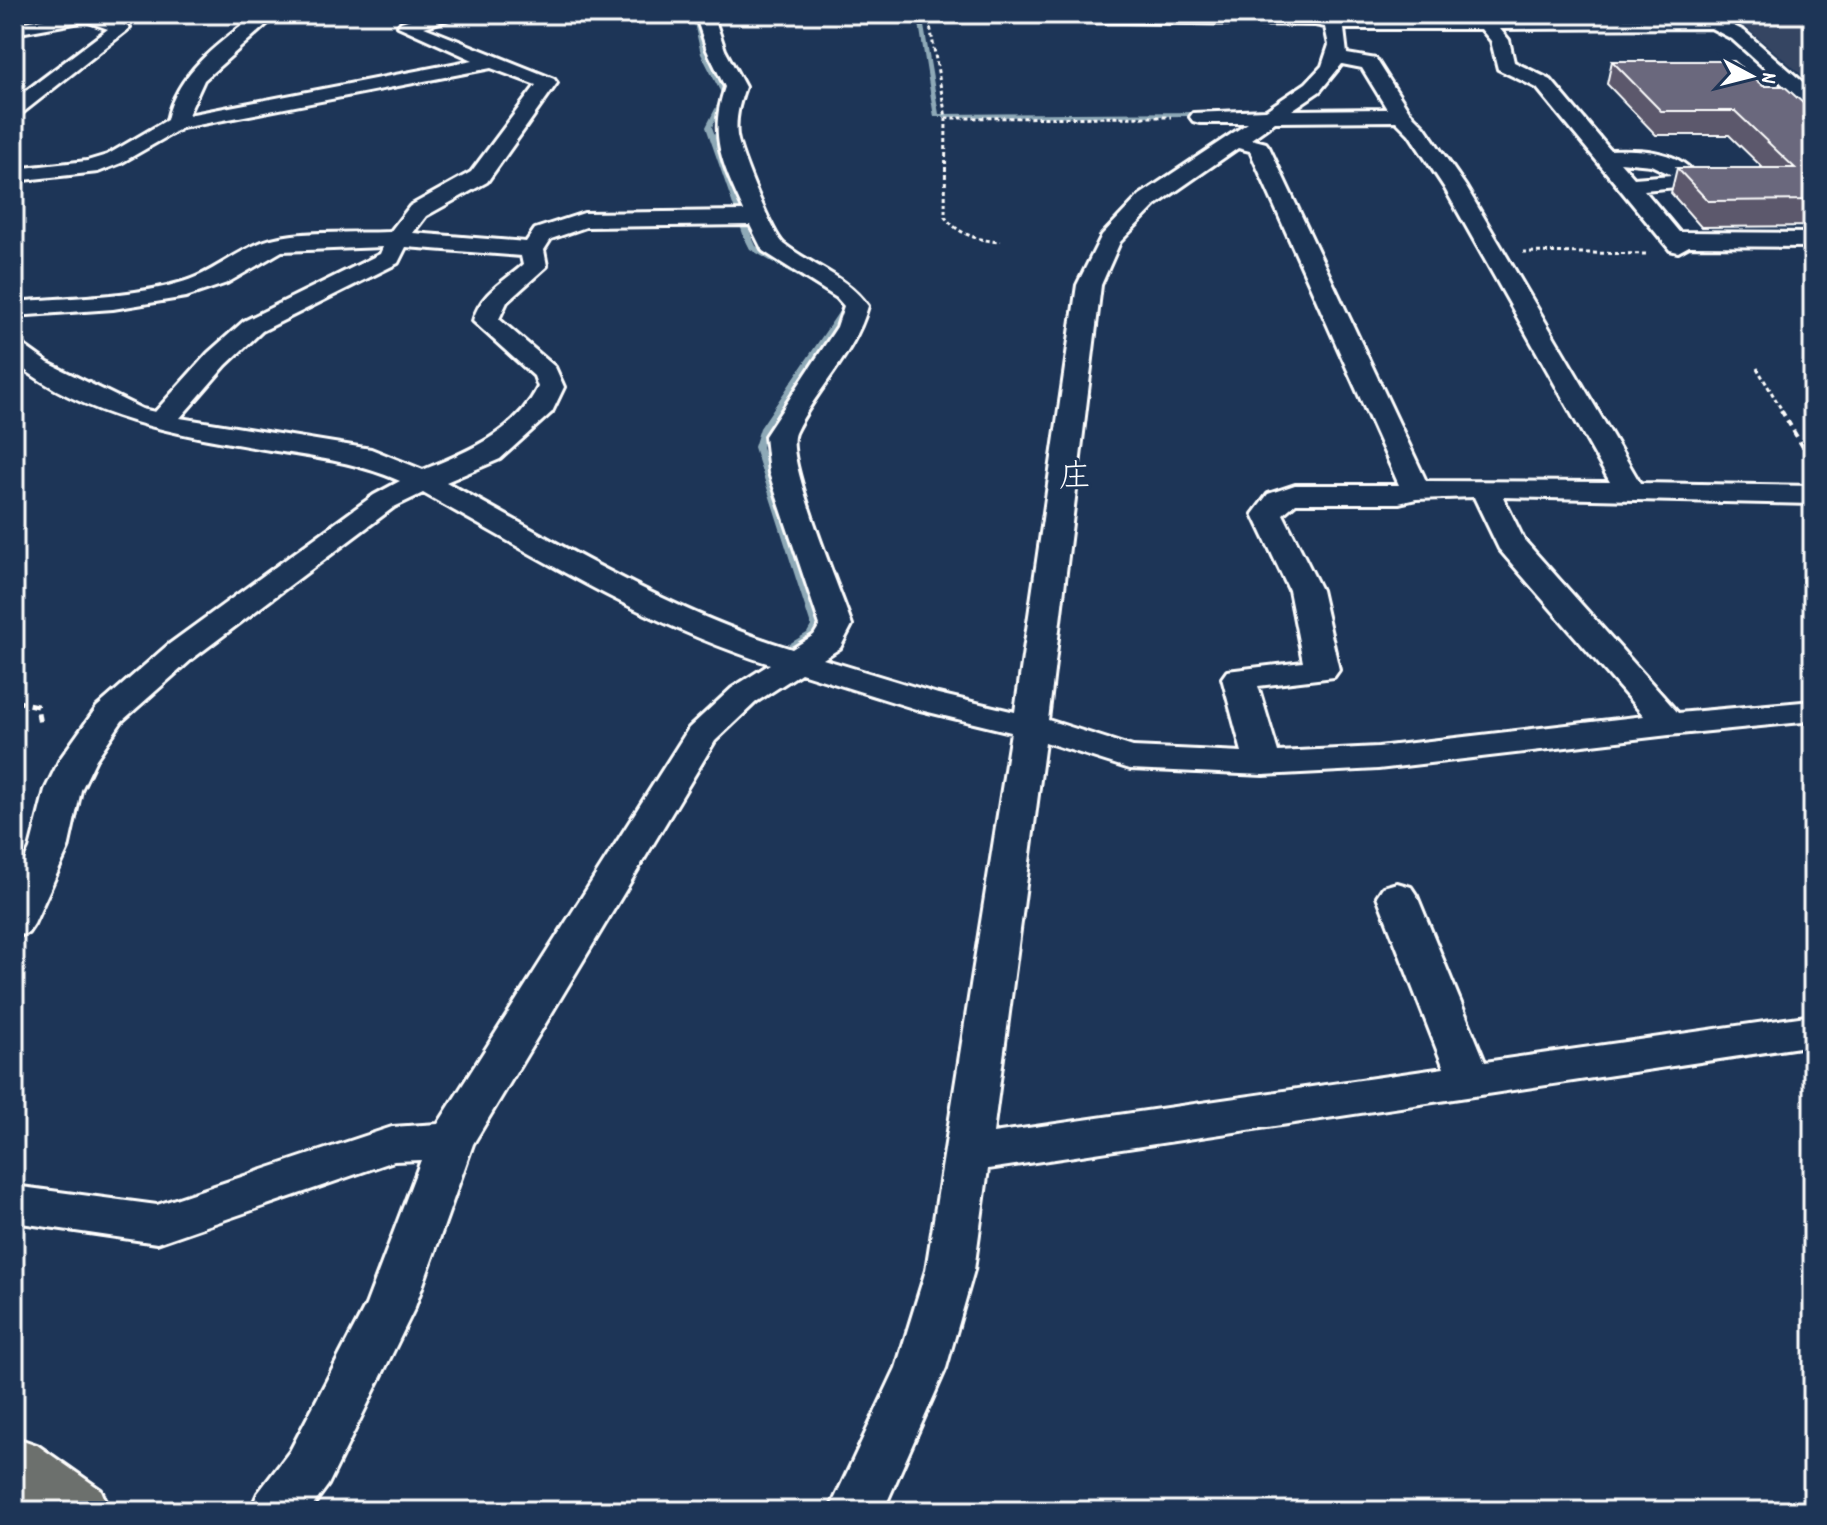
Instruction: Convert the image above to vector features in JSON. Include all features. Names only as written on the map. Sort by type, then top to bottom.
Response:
[{"type":"main road","points":[[14,16],[22,14]]},
{"type":"main road","points":[[14,1466],[77,1511]]},
{"type":"street","points":[[14,29],[89,14],[121,28]]},
{"type":"street","points":[[14,110],[139,14]]},
{"type":"street","points":[[176,123],[177,109],[187,87],[236,39],[269,14]]},
{"type":"street","points":[[161,422],[217,359],[253,326],[390,258],[397,239],[418,211],[479,177],[547,83],[407,26],[447,14]]},
{"type":"street","points":[[277,1511],[309,1468],[390,1307],[451,1141],[701,735],[744,695],[828,641],[836,625],[783,473],[779,436],[850,327],[856,306],[846,293],[771,246],[757,218],[727,138],[726,114],[735,87],[716,50],[704,14]]},
{"type":"street","points":[[1062,16],[1315,20],[1333,32],[1369,63],[1401,115],[1417,130],[1455,187],[1630,491]]},
{"type":"street","points":[[1333,32],[1486,24],[1718,18],[1813,101]]},
{"type":"street","points":[[1486,24],[1500,40],[1505,65],[1544,84],[1675,242],[1813,240]]},
{"type":"street","points":[[856,1511],[921,1368],[950,1270],[1030,726],[1089,285],[1104,250],[1122,224],[1148,200],[1313,87],[1329,72],[1333,32]]},
{"type":"street","points":[[14,175],[90,167],[114,159],[176,123],[493,62]]},
{"type":"street","points":[[1776,95],[1770,87],[1797,87]]},
{"type":"street","points":[[1200,117],[1401,115]]},
{"type":"street","points":[[1235,141],[1259,147],[1416,490]]},
{"type":"street","points":[[1602,156],[1651,158],[1665,161],[1683,173],[1680,181],[1626,185]]},
{"type":"street","points":[[14,924],[49,849],[63,790],[78,759],[109,714],[180,652],[384,501],[490,453],[542,406],[551,387],[546,373],[486,321],[487,309],[496,298],[535,266],[532,250],[543,234],[584,220],[757,218]]},
{"type":"street","points":[[14,309],[177,292],[211,281],[262,249],[280,244],[397,239],[532,250]]},
{"type":"street","points":[[14,350],[39,369],[133,415],[371,458],[423,481],[607,583],[747,646],[928,702],[1030,726],[1130,758],[1263,764],[1378,758],[1669,724],[1813,711]]},
{"type":"street","points":[[1484,488],[1510,543],[1669,724]]},
{"type":"street","points":[[1263,764],[1239,678],[1322,670],[1305,590],[1268,514],[1272,504],[1282,497],[1295,494],[1399,494],[1416,490],[1484,488],[1813,495]]},
{"type":"street","points":[[1397,896],[1471,1080]]},
{"type":"street","points":[[969,1154],[1813,1030]]},
{"type":"street","points":[[14,1204],[157,1224],[392,1144],[451,1141]]},
{"type":"path","points":[[928,14],[946,118],[945,217],[951,226],[964,234],[985,242],[1000,242]]},
{"type":"path","points":[[961,14],[1062,16]]},
{"type":"path","points":[[946,118],[1200,117]]},
{"type":"path","points":[[1757,368],[1813,464]]},
{"type":"path","points":[[14,701],[37,706],[40,725]]},
{"type":"shaded area","points":[[1730,14],[1813,14],[1813,84]]},
{"type":"building","points":[[1612,61],[1734,61],[1763,86],[1784,86],[1813,112],[1813,200],[1708,201],[1677,168],[1795,168],[1735,111],[1661,111]]},
{"type":"waterway","points":[[695,14],[704,54],[725,95],[709,127],[748,237],[753,247],[826,290]]},
{"type":"waterway","points":[[843,14],[920,15],[936,116],[1206,114]]},
{"type":"waterway","points":[[793,646],[811,635],[816,626],[758,447],[764,428],[845,309]]},
{"type":"district","name":"庄","points":[[1075,475]]}]
